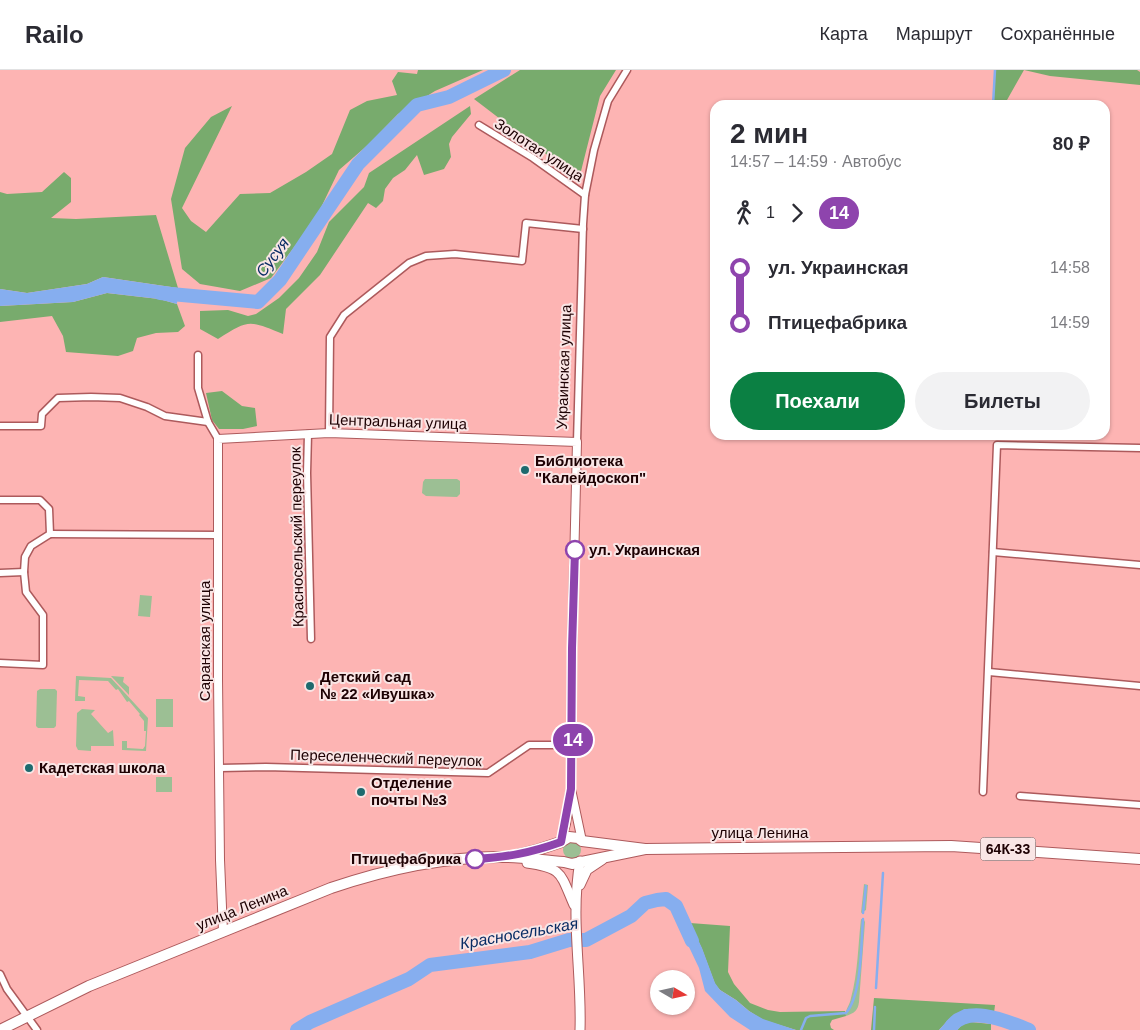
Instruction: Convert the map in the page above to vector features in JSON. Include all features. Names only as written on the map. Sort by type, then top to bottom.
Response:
[{"type":"main road","name":"улица Ленина","points":[[507,857],[538,850],[574,836],[582,841],[645,849],[951,846],[1140,859]]},
{"type":"main road","name":"Украинская улица","points":[[580,1030],[576,886],[580,862],[586,850],[582,841]]},
{"type":"main road","name":"Украинская улица","points":[[561,842],[558,850],[576,914]]},
{"type":"main road","name":"улица Ленина","points":[[0,1030],[89,986],[331,888],[364,877],[439,861],[507,857],[562,860],[572,864],[645,849]]},
{"type":"main road","points":[[507,857],[550,867],[558,872],[576,914]]},
{"type":"main road","points":[[576,914],[580,885],[584,876],[592,865],[606,857]]},
{"type":"street","name":"Украинская улица","points":[[582,841],[571,789],[572,648],[583,229],[586,195],[594,150],[608,102],[627,70]]},
{"type":"street","name":"Золотая улица","points":[[479,125],[533,158],[586,195]]},
{"type":"street","points":[[329,433],[330,338],[344,315],[409,263],[426,256],[455,254],[522,261],[526,224],[583,229]]},
{"type":"street","points":[[198,355],[198,388],[208,422],[218,439]]},
{"type":"street","points":[[0,426],[41,426],[42,414],[58,398],[92,396],[120,398],[147,407],[165,416],[208,422]]},
{"type":"street","name":"Центральная улица","points":[[218,439],[329,433],[577,442]]},
{"type":"street","name":"Красносельский переулок","points":[[308,434],[310,639]]},
{"type":"street","name":"Саранская улица","points":[[218,439],[218,679],[220,860],[223,931]]},
{"type":"street","points":[[983,792],[997,445],[1140,448]]},
{"type":"street","points":[[0,500],[40,500],[49,509],[50,534]]},
{"type":"street","points":[[0,662],[43,665],[43,615],[26,592],[24,572],[25,558],[31,546],[50,534],[218,535]]},
{"type":"street","points":[[993,552],[1140,565]]},
{"type":"street","points":[[0,573],[24,572]]},
{"type":"street","points":[[989,672],[1140,686]]},
{"type":"street","name":"Переселенческий переулок","points":[[220,768],[266,767],[488,774],[528,745],[572,745]]},
{"type":"street","points":[[561,842],[571,789]]},
{"type":"street","points":[[1020,796],[1140,805]]},
{"type":"street","points":[[0,974],[7,989],[37,1030]]},
{"type":"green space","points":[[418,70],[483,70],[435,91],[398,114],[369,144],[339,170],[316,218],[271,278],[240,291],[200,284],[182,269],[171,199],[185,148],[211,117],[232,106],[182,208],[191,221],[206,232],[240,194],[270,193],[332,154],[350,110],[367,101],[397,95],[392,81],[398,72],[417,74]]},
{"type":"green space","points":[[520,70],[616,70],[600,96],[579,179],[474,99]]},
{"type":"green space","points":[[995,70],[1024,70],[1007,100],[993,100]]},
{"type":"green space","points":[[1024,70],[1137,70],[1140,72],[1140,85],[1050,76]]},
{"type":"green space","points":[[470,106],[471,114],[452,137],[449,144],[451,157],[444,169],[424,175],[417,155],[405,170],[393,178],[385,189],[383,201],[376,208],[368,203],[320,275],[286,309],[283,334],[263,326],[249,324],[236,328],[218,339],[200,329],[200,311],[228,310],[248,316],[256,314],[279,298],[299,278],[317,252],[329,222],[364,187],[369,173]]},
{"type":"green space","points":[[64,172],[71,178],[71,202],[51,218],[76,219],[156,215],[178,288],[103,277],[87,284],[27,293],[0,289],[0,192],[7,194],[42,192]]},
{"type":"green space","points":[[107,293],[159,299],[177,304],[185,326],[178,332],[156,333],[137,338],[133,351],[118,356],[66,352],[63,336],[52,316],[0,322],[0,306],[73,302]]},
{"type":"green space","points":[[222,391],[242,406],[255,408],[257,426],[243,429],[219,429],[212,420],[206,393]]},
{"type":"green space","points":[[425,479],[457,479],[460,481],[460,494],[457,497],[426,496],[422,493]]},
{"type":"green space","points":[[140,595],[152,596],[150,617],[138,616]]},
{"type":"green space","points":[[76,676],[111,678],[148,718],[146,751],[122,750],[122,741],[127,741],[127,748],[143,749],[146,731],[144,731],[144,721],[140,714],[129,701],[127,702],[118,689],[116,690],[108,681],[79,680],[78,696],[85,697],[85,701],[75,701]]},
{"type":"green space","points":[[111,676],[124,677],[123,682],[129,687],[129,695]]},
{"type":"green space","points":[[40,689],[55,689],[57,691],[56,726],[54,728],[38,728],[36,726],[37,691]]},
{"type":"green space","points":[[156,699],[173,699],[173,727],[156,727]]},
{"type":"green space","points":[[82,709],[95,710],[91,714],[108,733],[113,730],[114,746],[91,746],[91,751],[78,750],[76,746],[77,713]]},
{"type":"green space","points":[[156,777],[172,777],[172,792],[156,792]]},
{"type":"green space","points":[[572,841],[579,843],[581,850],[579,857],[572,859],[565,857],[563,850],[565,843]]},
{"type":"green space","points":[[864,884],[868,885],[866,910],[861,913]]},
{"type":"green space","points":[[861,919],[865,922],[859,1002],[858,1008],[846,1016],[855,979]]},
{"type":"green space","points":[[690,923],[730,926],[728,972],[734,984],[750,1003],[768,1010],[780,1012],[845,1011],[846,1016],[832,1020],[830,1024],[834,1030],[796,1030],[763,1020],[720,990],[715,984]]},
{"type":"green space","points":[[874,998],[995,1005],[994,1013],[974,1009],[949,1019],[939,1030],[871,1030]]},
{"type":"green space","points":[[964,1023],[991,1024],[991,1030],[957,1030]]},
{"type":"water","points":[[103,277],[178,288],[177,304],[159,299],[107,293],[73,302],[0,306],[0,289],[27,293],[87,284]]},
{"type":"water","points":[[690,923],[715,983],[720,990],[763,1019],[796,1030],[750,1030],[730,1017],[705,991],[699,968],[680,928]]},
{"type":"water","points":[[964,1009],[994,1013],[991,1024],[972,1022],[964,1024],[957,1030],[939,1030],[949,1019]]},
{"type":"waterway","name":"Сусуя","points":[[160,293],[258,302],[280,280],[358,164],[417,105],[449,97],[504,70]]},
{"type":"waterway","points":[[993,100],[995,70]]},
{"type":"waterway","points":[[876,988],[883,873]]},
{"type":"waterway","points":[[863,913],[866,886]]},
{"type":"waterway","name":"Красносельская","points":[[297,1030],[310,1022],[409,979],[430,965],[530,952],[569,940],[586,940],[631,916],[645,903],[657,900],[666,899],[676,906],[692,941]]},
{"type":"waterway","points":[[801,1030],[806,1018],[846,1013],[851,1005],[860,968],[863,919]]},
{"type":"waterway","points":[[874,1030],[875,1007]]},
{"type":"waterway","name":"Красносельская","points":[[949,1030],[956,1022],[965,1017],[975,1015],[1009,1022],[1029,1030]]},
{"type":"bus line","name":"14","points":[[475,859],[507,857],[538,850],[561,842],[566,824],[571,789],[575,550]]},
{"type":"place","name":"Библиотека \"Калейдоскоп\"","points":[[525,470]]},
{"type":"place","name":"ул. Украинская","points":[[575,550]]},
{"type":"place","name":"Детский сад № 22 «Ивушка»","points":[[310,686]]},
{"type":"place","name":"Кадетская школа","points":[[29,768]]},
{"type":"place","name":"Отделение почты №3","points":[[361,792]]},
{"type":"place","name":"Птицефабрика","points":[[475,859]]}]
